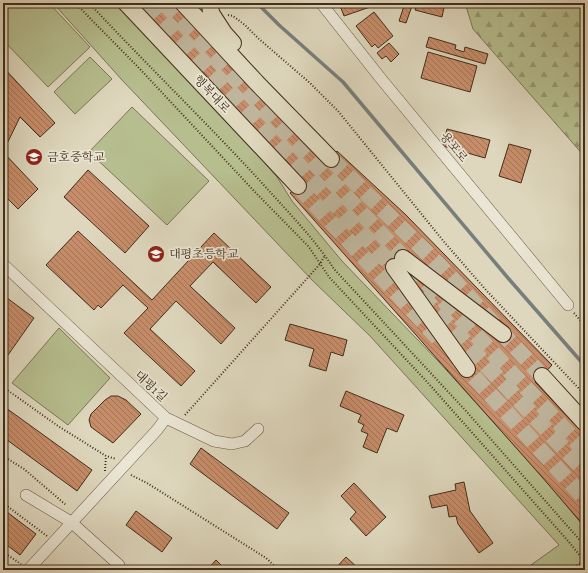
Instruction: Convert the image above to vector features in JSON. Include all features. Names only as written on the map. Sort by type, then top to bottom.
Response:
[{"type":"highway","name":"행복대로","points":[[126,3],[298,186]]},
{"type":"highway","points":[[183,3],[330,159]]},
{"type":"highway","points":[[211,8],[224,33],[246,56],[257,83]]},
{"type":"highway","points":[[467,369],[399,262],[503,334]]},
{"type":"highway","points":[[542,376],[585,423]]},
{"type":"street","name":"용포로","points":[[321,3],[382,80],[568,306]]},
{"type":"street","name":"대평1길","points":[[3,264],[166,418],[157,430],[26,568]]},
{"type":"street","points":[[166,418],[214,440],[232,444],[245,441],[258,428]]},
{"type":"street","points":[[26,495],[69,521],[119,565]]},
{"type":"path","points":[[75,3],[139,68],[255,192],[309,247],[328,277],[424,379],[569,542],[585,561],[569,570]]},
{"type":"path","points":[[89,3],[241,160],[302,227],[325,255],[334,269],[466,411],[585,546]]},
{"type":"path","points":[[211,8],[233,16],[245,25],[310,83],[338,111],[445,243],[502,307],[585,394]]},
{"type":"path","points":[[184,415],[320,264],[325,255]]},
{"type":"path","points":[[568,306],[585,326]]},
{"type":"path","points":[[3,387],[58,426],[106,456],[117,459]]},
{"type":"path","points":[[3,456],[24,469],[74,512],[69,521]]},
{"type":"path","points":[[104,476],[106,456]]},
{"type":"path","points":[[129,474],[147,483],[266,558],[279,570]]},
{"type":"path","points":[[3,504],[49,538]]},
{"type":"path","points":[[3,552],[26,568]]},
{"type":"green space","points":[[3,3],[49,3],[90,47],[48,87],[3,40]]},
{"type":"green space","points":[[53,3],[117,3],[234,127],[277,177],[292,201],[342,261],[438,361],[542,476],[585,528],[585,570],[524,570],[559,545],[370,336],[312,280],[122,80]]},
{"type":"green space","points":[[465,3],[585,3],[585,157],[473,29]]},
{"type":"green space","points":[[90,57],[112,79],[75,114],[54,92]]},
{"type":"green space","points":[[132,107],[209,181],[167,225],[89,152]]},
{"type":"green space","points":[[59,328],[110,378],[68,425],[12,383]]},
{"type":"building","points":[[135,3],[176,3],[331,159],[337,151],[406,215],[552,365],[535,382],[585,435],[585,527],[290,193],[298,186]]},
{"type":"building","points":[[339,3],[368,3],[370,7],[344,16]]},
{"type":"building","points":[[405,3],[413,3],[406,23],[399,21]]},
{"type":"building","points":[[417,3],[445,3],[442,17],[415,10]]},
{"type":"building","points":[[374,12],[393,36],[378,48],[375,44],[372,47],[356,26]]},
{"type":"building","points":[[429,37],[456,45],[455,49],[464,52],[465,47],[488,54],[485,64],[426,47]]},
{"type":"building","points":[[389,43],[399,54],[391,62],[386,56],[382,59],[377,53]]},
{"type":"building","points":[[428,52],[477,66],[470,92],[421,78]]},
{"type":"building","points":[[3,67],[55,123],[40,137],[20,117],[3,152]]},
{"type":"building","points":[[447,129],[490,140],[485,158],[443,146]]},
{"type":"building","points":[[509,144],[531,150],[521,183],[499,176]]},
{"type":"building","points":[[3,152],[38,189],[18,209],[3,194]]},
{"type":"building","points":[[88,170],[149,226],[125,253],[64,197]]},
{"type":"building","points":[[78,231],[152,300],[214,233],[271,287],[256,303],[213,262],[190,286],[235,328],[221,344],[176,301],[150,329],[195,371],[181,386],[124,333],[148,308],[123,285],[101,308],[98,305],[94,310],[46,265]]},
{"type":"building","points":[[3,295],[34,318],[8,355],[3,352]]},
{"type":"building","points":[[290,324],[347,340],[343,356],[331,352],[326,371],[309,366],[314,349],[285,340]]},
{"type":"building","points":[[346,391],[404,415],[397,432],[387,428],[377,453],[363,447],[368,434],[361,431],[364,425],[358,422],[361,415],[340,406]]},
{"type":"building","points":[[111,396],[118,396],[126,400],[141,414],[113,443],[91,427],[89,420],[91,414]]},
{"type":"building","points":[[6,408],[92,470],[77,491],[3,437],[3,411]]},
{"type":"building","points":[[201,448],[289,513],[277,529],[190,464]]},
{"type":"building","points":[[464,482],[470,511],[493,543],[479,553],[458,524],[456,516],[449,517],[447,505],[432,508],[429,496],[456,490],[455,484]]},
{"type":"building","points":[[354,483],[386,517],[366,536],[350,519],[356,512],[341,496]]},
{"type":"building","points":[[3,509],[36,534],[20,555],[3,542]]},
{"type":"building","points":[[136,511],[172,538],[162,552],[126,525]]},
{"type":"building","points":[[346,557],[360,570],[334,570]]},
{"type":"building","points":[[216,560],[226,570],[207,570]]},
{"type":"building","points":[[82,565],[89,570],[79,570]]},
{"type":"waterway","points":[[257,3],[279,25],[343,82],[508,278],[585,366]]},
{"type":"tunnel","points":[[148,3],[403,277]]},
{"type":"tunnel","points":[[164,3],[585,451]]},
{"type":"tunnel","points":[[331,159],[439,265],[542,376]]},
{"type":"tunnel","points":[[298,186],[438,338]]},
{"type":"tunnel","points":[[421,295],[585,471]]},
{"type":"tunnel","points":[[458,359],[585,499]]},
{"type":"place","name":"금호중학교","points":[[34,157]]},
{"type":"place","name":"대평초등학교","points":[[156,254]]}]
